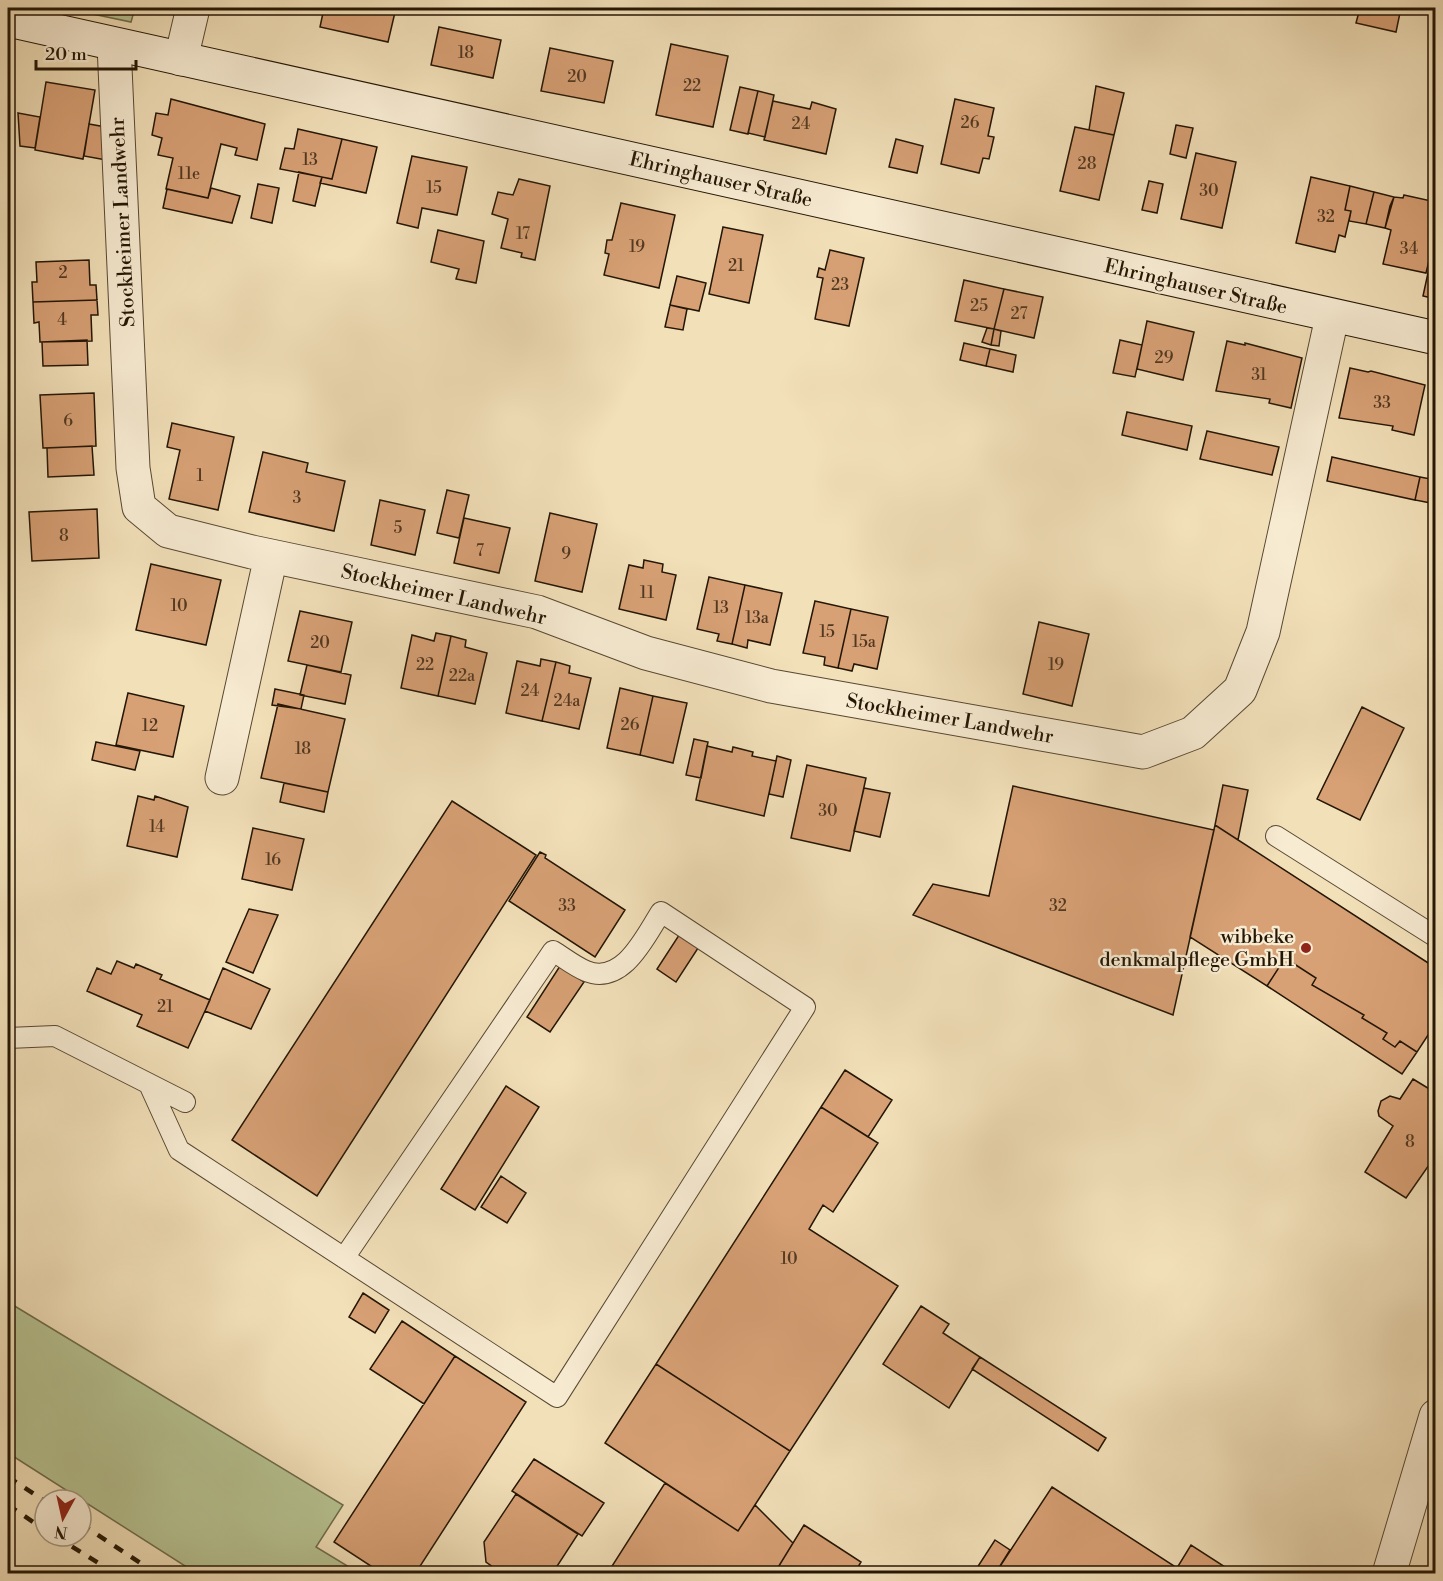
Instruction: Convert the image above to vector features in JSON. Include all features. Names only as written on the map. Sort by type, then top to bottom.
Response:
[{"type":"street","points":[[182,59],[192,8]]},
{"type":"street","name":"Ehringhauser Straße","points":[[8,20],[510,130],[1332,317],[1436,338]]},
{"type":"street","name":"Stockheimer Landwehr","points":[[114,45],[133,468],[139,507],[168,531],[271,556],[537,612],[646,653],[771,686],[1143,752],[1192,733],[1240,690],[1263,632],[1332,317]]},
{"type":"street","points":[[222,778],[271,556]]},
{"type":"street","points":[[1389,1574],[1436,1416]]},
{"type":"lane","points":[[1276,836],[1436,937]]},
{"type":"lane","points":[[149,1084],[179,1150],[344,1258],[557,1397],[805,1007],[661,912],[626,964],[612,971],[587,972],[553,951],[344,1258]]},
{"type":"lane","points":[[8,1038],[55,1036],[185,1102]]},
{"type":"green space","points":[[64,8],[135,8],[131,22]]},
{"type":"green space","points":[[8,1302],[343,1505],[316,1547],[359,1573],[196,1573],[93,1507],[93,1488],[63,1488],[8,1453]]},
{"type":"building","points":[[324,8],[396,8],[388,42],[320,27]]},
{"type":"building","points":[[1289,8],[1321,8],[1319,14]]},
{"type":"building","points":[[1360,8],[1401,8],[1396,32],[1356,23]]},
{"type":"building","points":[[439,27],[501,40],[493,78],[431,65]]},
{"type":"building","points":[[671,44],[728,56],[713,127],[656,115]]},
{"type":"building","points":[[550,48],[613,61],[604,103],[541,91]]},
{"type":"building","points":[[46,82],[95,90],[83,159],[35,150]]},
{"type":"building","points":[[1096,86],[1124,93],[1114,135],[1089,130]]},
{"type":"building","points":[[740,87],[758,91],[748,134],[730,130]]},
{"type":"building","points":[[758,91],[774,95],[765,137],[748,133]]},
{"type":"building","points":[[171,99],[265,124],[257,160],[235,155],[237,148],[221,144],[208,198],[166,189],[173,158],[158,155],[162,138],[152,135],[156,113],[168,115]]},
{"type":"building","points":[[955,99],[994,108],[988,136],[994,137],[989,159],[983,158],[979,173],[941,164]]},
{"type":"building","points":[[773,101],[810,109],[812,102],[836,109],[826,154],[764,140]]},
{"type":"building","points":[[18,113],[40,117],[35,148],[20,146]]},
{"type":"building","points":[[89,124],[111,128],[112,161],[84,156]]},
{"type":"building","points":[[1176,125],[1193,128],[1186,158],[1170,154]]},
{"type":"building","points":[[1075,127],[1114,135],[1099,200],[1060,191]]},
{"type":"building","points":[[298,129],[342,139],[332,179],[280,169],[285,148],[294,149]]},
{"type":"building","points":[[342,139],[377,147],[366,193],[320,183],[322,177],[332,179]]},
{"type":"building","points":[[896,139],[923,146],[917,173],[889,167]]},
{"type":"building","points":[[1196,153],[1236,162],[1222,228],[1181,219]]},
{"type":"building","points":[[412,156],[467,167],[457,215],[422,208],[418,228],[397,223]]},
{"type":"building","points":[[299,172],[322,177],[315,206],[293,201]]},
{"type":"building","points":[[1311,177],[1350,186],[1345,210],[1351,211],[1345,237],[1339,235],[1335,252],[1296,243]]},
{"type":"building","points":[[519,179],[550,186],[535,260],[521,257],[522,253],[501,248],[508,219],[492,214],[498,192],[513,195]]},
{"type":"building","points":[[1149,181],[1163,184],[1157,213],[1142,210]]},
{"type":"building","points":[[258,184],[279,188],[272,223],[251,218]]},
{"type":"building","points":[[1350,186],[1374,192],[1366,224],[1349,221],[1351,211],[1345,210]]},
{"type":"building","points":[[211,188],[240,196],[232,223],[163,208],[167,189],[208,198]]},
{"type":"building","points":[[1374,192],[1394,197],[1385,228],[1366,224]]},
{"type":"building","points":[[1404,195],[1436,202],[1436,232],[1426,273],[1383,264],[1391,230],[1385,228],[1390,206],[1394,197],[1403,198]]},
{"type":"building","points":[[621,203],[675,215],[659,288],[604,275],[609,254],[605,253],[607,240],[612,240]]},
{"type":"building","points":[[723,227],[763,235],[749,303],[709,294]]},
{"type":"building","points":[[438,230],[484,241],[476,283],[456,279],[459,269],[431,262]]},
{"type":"building","points":[[1434,245],[1436,245],[1436,299],[1423,296]]},
{"type":"building","points":[[830,250],[864,258],[849,326],[815,319],[823,278],[817,277],[819,268],[825,270]]},
{"type":"building","points":[[89,260],[90,285],[96,285],[97,300],[33,302],[32,282],[37,282],[36,262]]},
{"type":"building","points":[[677,276],[706,283],[699,311],[670,305]]},
{"type":"building","points":[[964,280],[1004,289],[994,329],[955,321]]},
{"type":"building","points":[[1004,289],[1043,297],[1034,338],[994,329]]},
{"type":"building","points":[[97,300],[98,315],[91,315],[92,341],[40,342],[39,322],[34,323],[33,302]]},
{"type":"building","points":[[670,305],[687,309],[683,330],[665,327]]},
{"type":"building","points":[[1147,321],[1194,332],[1183,380],[1137,369]]},
{"type":"building","points":[[987,328],[994,329],[991,345],[982,342]]},
{"type":"building","points":[[994,329],[1001,331],[999,346],[991,345]]},
{"type":"building","points":[[87,340],[88,365],[43,366],[42,342]]},
{"type":"building","points":[[1120,340],[1142,345],[1135,377],[1113,373]]},
{"type":"building","points":[[1227,341],[1245,345],[1245,343],[1302,358],[1291,408],[1269,403],[1270,399],[1216,391]]},
{"type":"building","points":[[964,343],[990,349],[986,366],[960,360]]},
{"type":"building","points":[[990,349],[1016,355],[1013,372],[986,366]]},
{"type":"building","points":[[1350,368],[1425,385],[1414,435],[1392,430],[1393,426],[1339,418]]},
{"type":"building","points":[[94,393],[96,446],[43,448],[40,395]]},
{"type":"building","points":[[1127,412],[1192,426],[1187,450],[1122,435]]},
{"type":"building","points":[[172,423],[234,437],[218,510],[169,499],[180,450],[167,447]]},
{"type":"building","points":[[1207,431],[1279,447],[1272,475],[1200,459]]},
{"type":"building","points":[[92,446],[94,475],[48,477],[47,448]]},
{"type":"building","points":[[263,452],[308,463],[306,472],[345,481],[334,531],[249,512]]},
{"type":"building","points":[[1332,457],[1420,477],[1415,500],[1327,481]]},
{"type":"building","points":[[1420,477],[1436,480],[1436,504],[1415,500]]},
{"type":"building","points":[[447,490],[469,495],[459,538],[437,533]]},
{"type":"building","points":[[380,500],[425,510],[415,555],[371,545]]},
{"type":"building","points":[[97,509],[99,558],[32,561],[29,512]]},
{"type":"building","points":[[550,513],[597,524],[582,592],[535,581]]},
{"type":"building","points":[[464,518],[510,528],[499,573],[454,563]]},
{"type":"building","points":[[644,560],[663,564],[662,572],[676,575],[666,620],[619,609],[629,565],[643,568]]},
{"type":"building","points":[[151,564],[221,580],[206,645],[136,630]]},
{"type":"building","points":[[709,577],[745,585],[732,644],[717,641],[719,634],[697,629]]},
{"type":"building","points":[[745,585],[782,593],[770,645],[748,640],[747,648],[732,644]]},
{"type":"building","points":[[815,601],[851,609],[838,668],[824,665],[825,657],[803,653]]},
{"type":"building","points":[[851,609],[888,617],[877,669],[854,664],[852,671],[838,668]]},
{"type":"building","points":[[300,611],[352,622],[341,672],[288,661]]},
{"type":"building","points":[[1039,622],[1089,634],[1072,706],[1023,694]]},
{"type":"building","points":[[436,633],[451,636],[438,696],[401,688],[412,635],[434,641]]},
{"type":"building","points":[[451,636],[466,640],[465,647],[487,653],[475,704],[438,696]]},
{"type":"building","points":[[541,659],[556,662],[542,721],[506,713],[517,661],[540,666]]},
{"type":"building","points":[[556,662],[570,666],[569,673],[591,678],[579,729],[542,721]]},
{"type":"building","points":[[307,665],[351,675],[345,704],[300,695]]},
{"type":"building","points":[[620,688],[653,696],[640,755],[607,748]]},
{"type":"building","points":[[275,689],[304,695],[301,709],[272,705]]},
{"type":"building","points":[[128,693],[184,706],[173,757],[116,745]]},
{"type":"building","points":[[653,696],[687,703],[673,763],[640,755]]},
{"type":"building","points":[[278,704],[345,719],[328,792],[261,778]]},
{"type":"building","points":[[1362,707],[1404,728],[1360,820],[1317,799]]},
{"type":"building","points":[[694,739],[708,742],[701,778],[686,775]]},
{"type":"building","points":[[96,742],[140,751],[135,770],[92,760]]},
{"type":"building","points":[[707,746],[732,752],[733,747],[753,752],[752,756],[776,761],[764,816],[696,800]]},
{"type":"building","points":[[777,756],[791,760],[783,797],[769,794]]},
{"type":"building","points":[[807,765],[866,778],[850,851],[791,838]]},
{"type":"building","points":[[284,783],[328,792],[324,812],[280,802]]},
{"type":"building","points":[[1223,785],[1248,790],[1238,840],[1215,825]]},
{"type":"building","points":[[1013,786],[1214,830],[1173,1015],[913,915],[933,884],[989,896]]},
{"type":"building","points":[[864,788],[890,793],[880,837],[854,831]]},
{"type":"building","points":[[138,796],[154,800],[155,796],[188,807],[177,857],[127,846]]},
{"type":"building","points":[[452,801],[536,855],[317,1196],[232,1140]]},
{"type":"building","name":"wibbeke denkmalpflege GmbH","points":[[1215,825],[1436,968],[1436,1023],[1417,1052],[1400,1041],[1395,1047],[1383,1039],[1387,1033],[1362,1018],[1364,1015],[1312,985],[1316,978],[1285,958],[1267,986],[1190,937]]},
{"type":"building","points":[[253,828],[304,839],[292,890],[242,879]]},
{"type":"building","points":[[540,852],[546,855],[545,858],[625,910],[595,957],[509,901]]},
{"type":"building","points":[[249,909],[278,915],[253,973],[226,962]]},
{"type":"building","points":[[683,929],[702,942],[676,982],[657,969]]},
{"type":"building","points":[[1285,958],[1316,978],[1312,985],[1364,1015],[1362,1018],[1387,1033],[1383,1039],[1395,1047],[1400,1041],[1417,1052],[1402,1074],[1267,986]]},
{"type":"building","points":[[117,961],[134,968],[136,964],[162,975],[160,979],[210,1000],[188,1048],[137,1026],[142,1015],[87,991],[97,968],[111,974]]},
{"type":"building","points":[[560,966],[584,982],[550,1032],[527,1017]]},
{"type":"building","points":[[223,968],[270,989],[251,1029],[205,1011]]},
{"type":"building","points":[[845,1070],[892,1100],[868,1137],[821,1107]]},
{"type":"building","points":[[1413,1079],[1436,1093],[1436,1155],[1406,1198],[1365,1172],[1393,1126],[1379,1116],[1381,1101],[1390,1096],[1400,1099]]},
{"type":"building","points":[[506,1086],[539,1107],[475,1210],[441,1189]]},
{"type":"building","points":[[821,1107],[878,1143],[833,1212],[823,1205],[809,1229],[898,1286],[790,1451],[656,1364]]},
{"type":"building","points":[[501,1176],[526,1193],[507,1223],[481,1207]]},
{"type":"building","points":[[363,1293],[389,1310],[375,1333],[349,1317]]},
{"type":"building","points":[[921,1306],[949,1324],[943,1333],[980,1357],[949,1408],[883,1364]]},
{"type":"building","points":[[402,1321],[455,1356],[424,1404],[370,1369]]},
{"type":"building","points":[[455,1356],[526,1402],[415,1574],[383,1574],[334,1542]]},
{"type":"building","points":[[980,1357],[1106,1438],[1098,1451],[972,1369]]},
{"type":"building","points":[[656,1364],[790,1451],[738,1531],[605,1443]]},
{"type":"building","points":[[534,1459],[604,1503],[582,1536],[512,1491]]},
{"type":"building","points":[[665,1483],[738,1531],[755,1505],[793,1543],[774,1574],[607,1574]]},
{"type":"building","points":[[1052,1487],[1177,1568],[1191,1545],[1236,1574],[995,1574]]},
{"type":"building","points":[[516,1494],[578,1534],[552,1574],[503,1574],[486,1562],[484,1542]]},
{"type":"building","points":[[804,1525],[861,1562],[854,1574],[774,1574]]},
{"type":"building","points":[[995,1540],[1010,1550],[995,1574],[973,1574]]},
{"type":"railway","points":[[8,1477],[33,1493]]},
{"type":"railway","points":[[8,1505],[33,1522]]},
{"type":"railway","points":[[93,1532],[157,1574]]},
{"type":"railway","points":[[74,1548],[116,1574]]},
{"type":"place","name":"wibbeke denkmalpflege GmbH","points":[[1306,948]]}]
